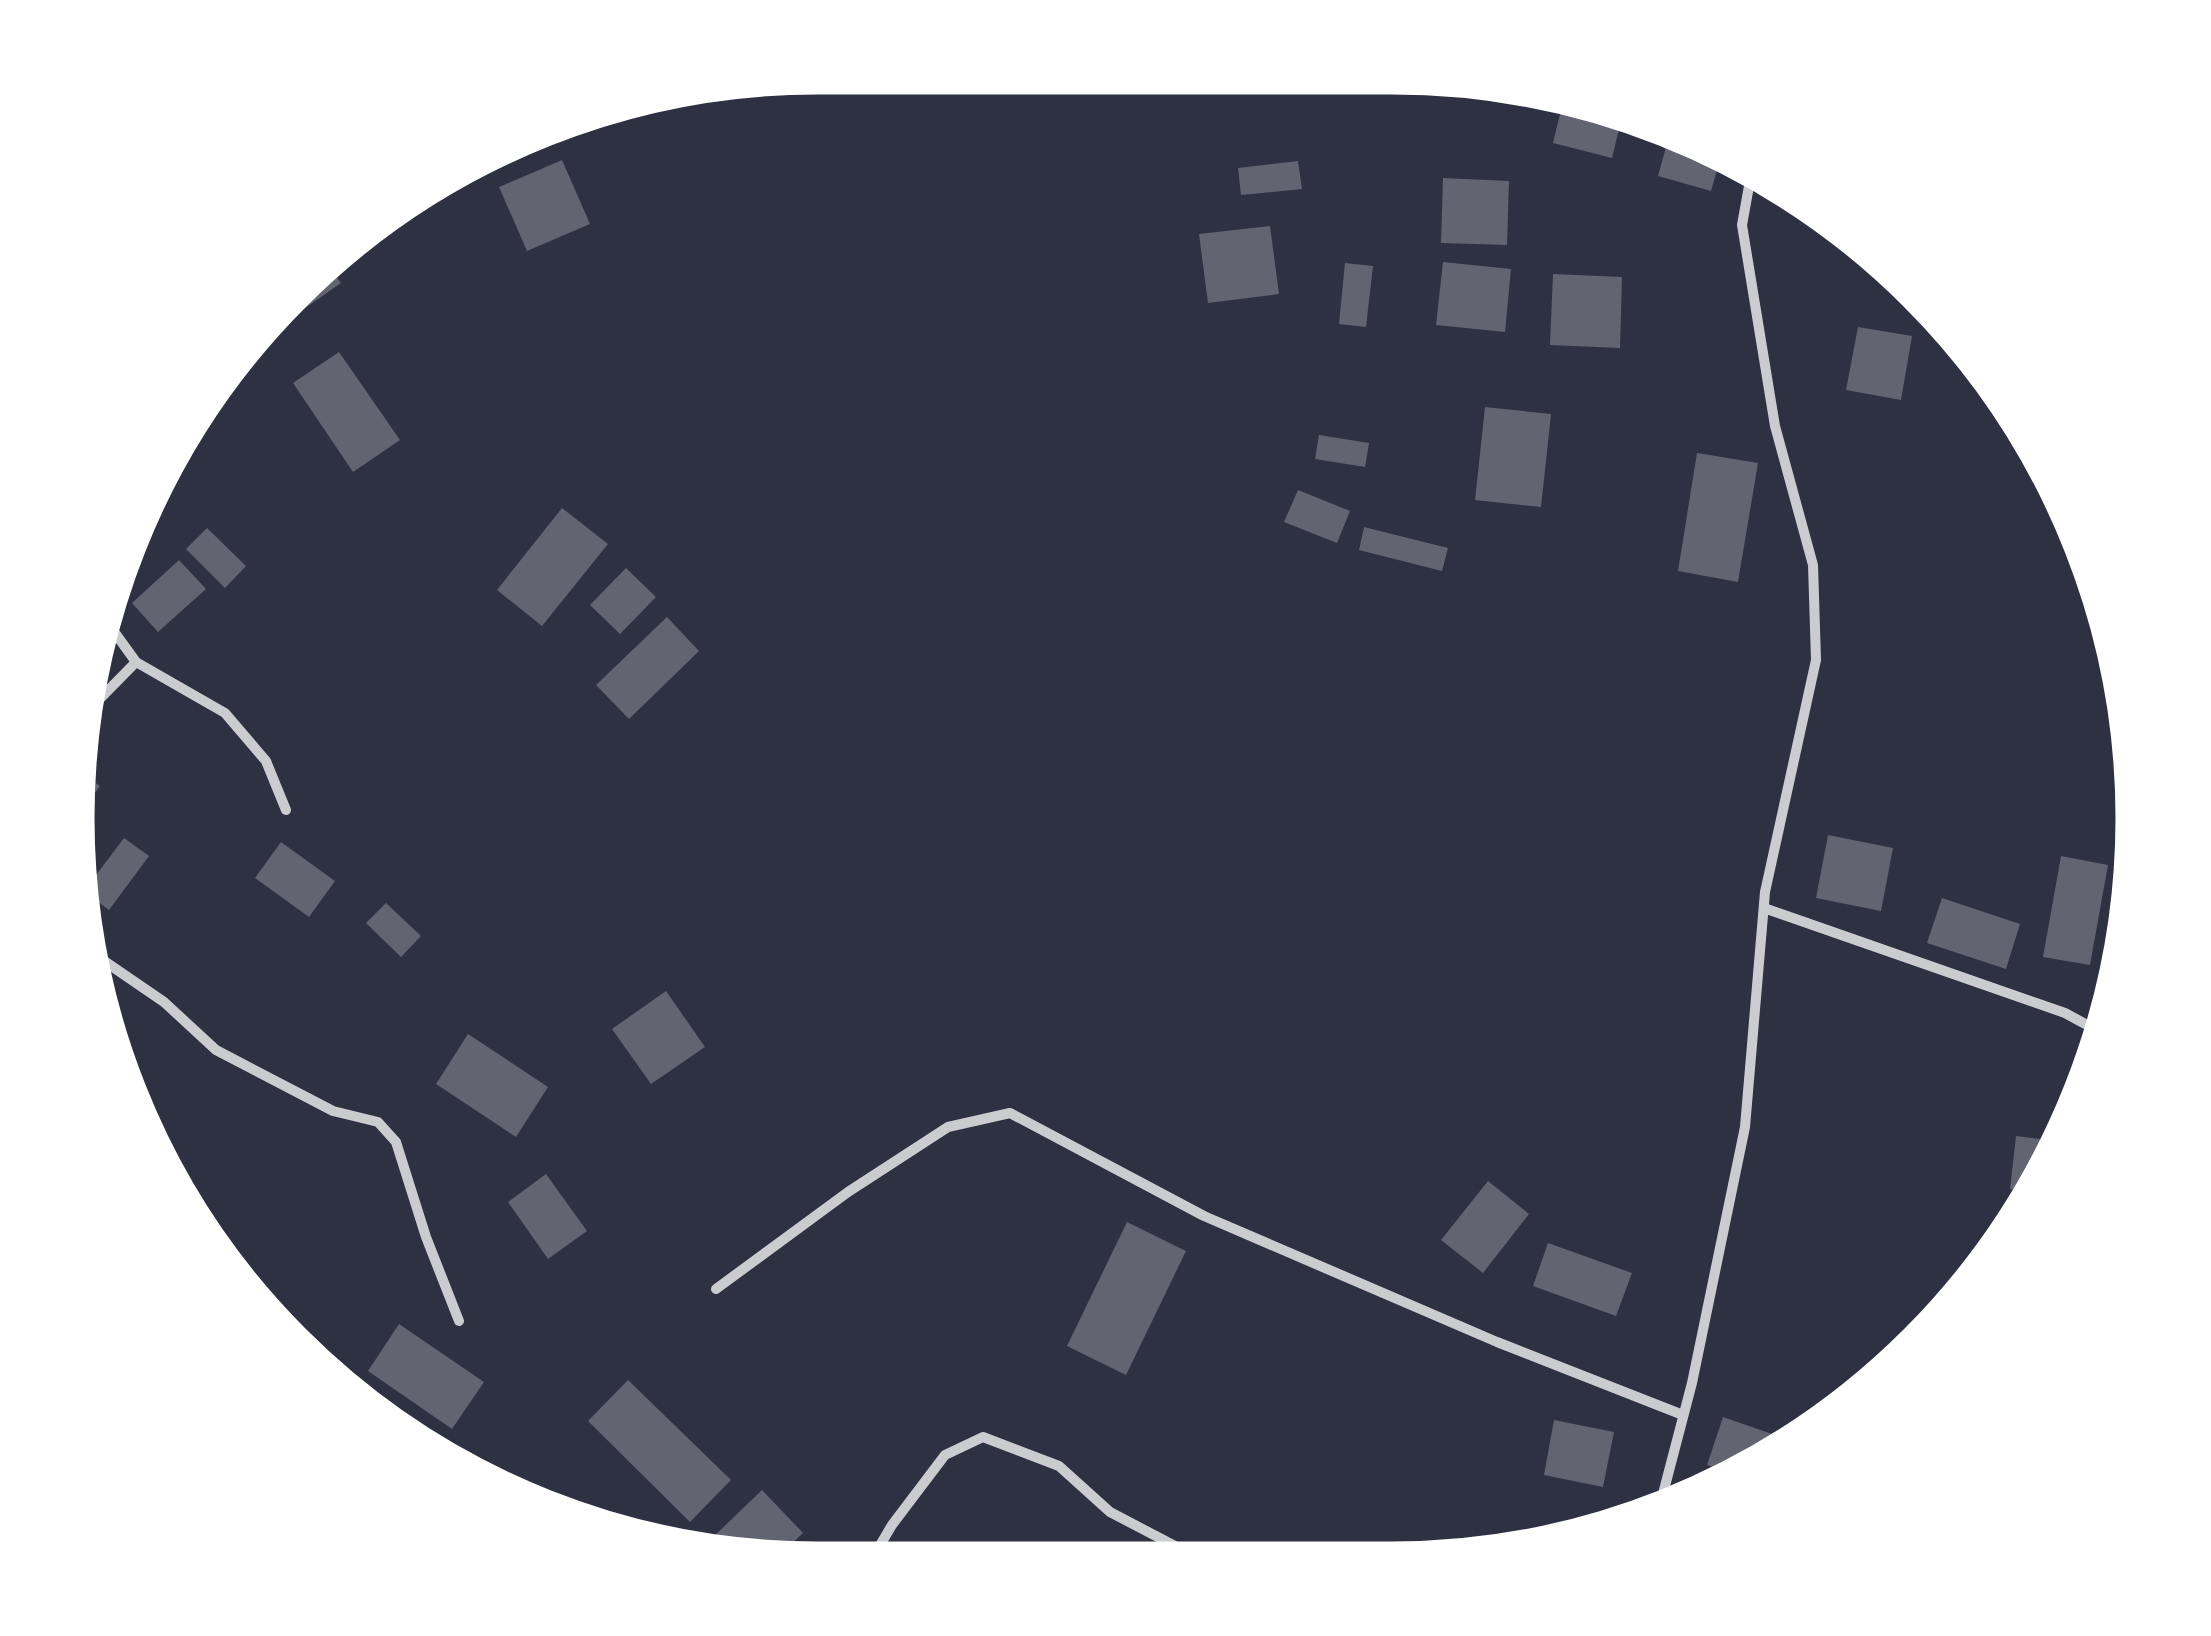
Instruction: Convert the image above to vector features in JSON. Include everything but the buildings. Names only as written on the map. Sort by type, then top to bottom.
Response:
[{"type":"street","points":[[1664,1491],[1684,1416],[1744,1127],[1764,908],[1816,660],[1812,565],[1776,426],[1742,225],[1749,186]]},
{"type":"street","points":[[116,634],[136,662],[225,712],[266,761],[286,810]]},
{"type":"street","points":[[103,696],[136,662]]},
{"type":"street","points":[[1764,908],[2065,1013],[2088,1026]]},
{"type":"street","points":[[107,963],[164,1002],[216,1050],[334,1111],[378,1122],[396,1142],[426,1238],[459,1321]]},
{"type":"street","points":[[716,1288],[848,1192],[948,1127],[1010,1113],[1204,1216],[1497,1342],[1684,1416]]},
{"type":"street","points":[[881,1544],[946,1456],[983,1437],[1059,1466],[1110,1512],[1173,1544]]}]
